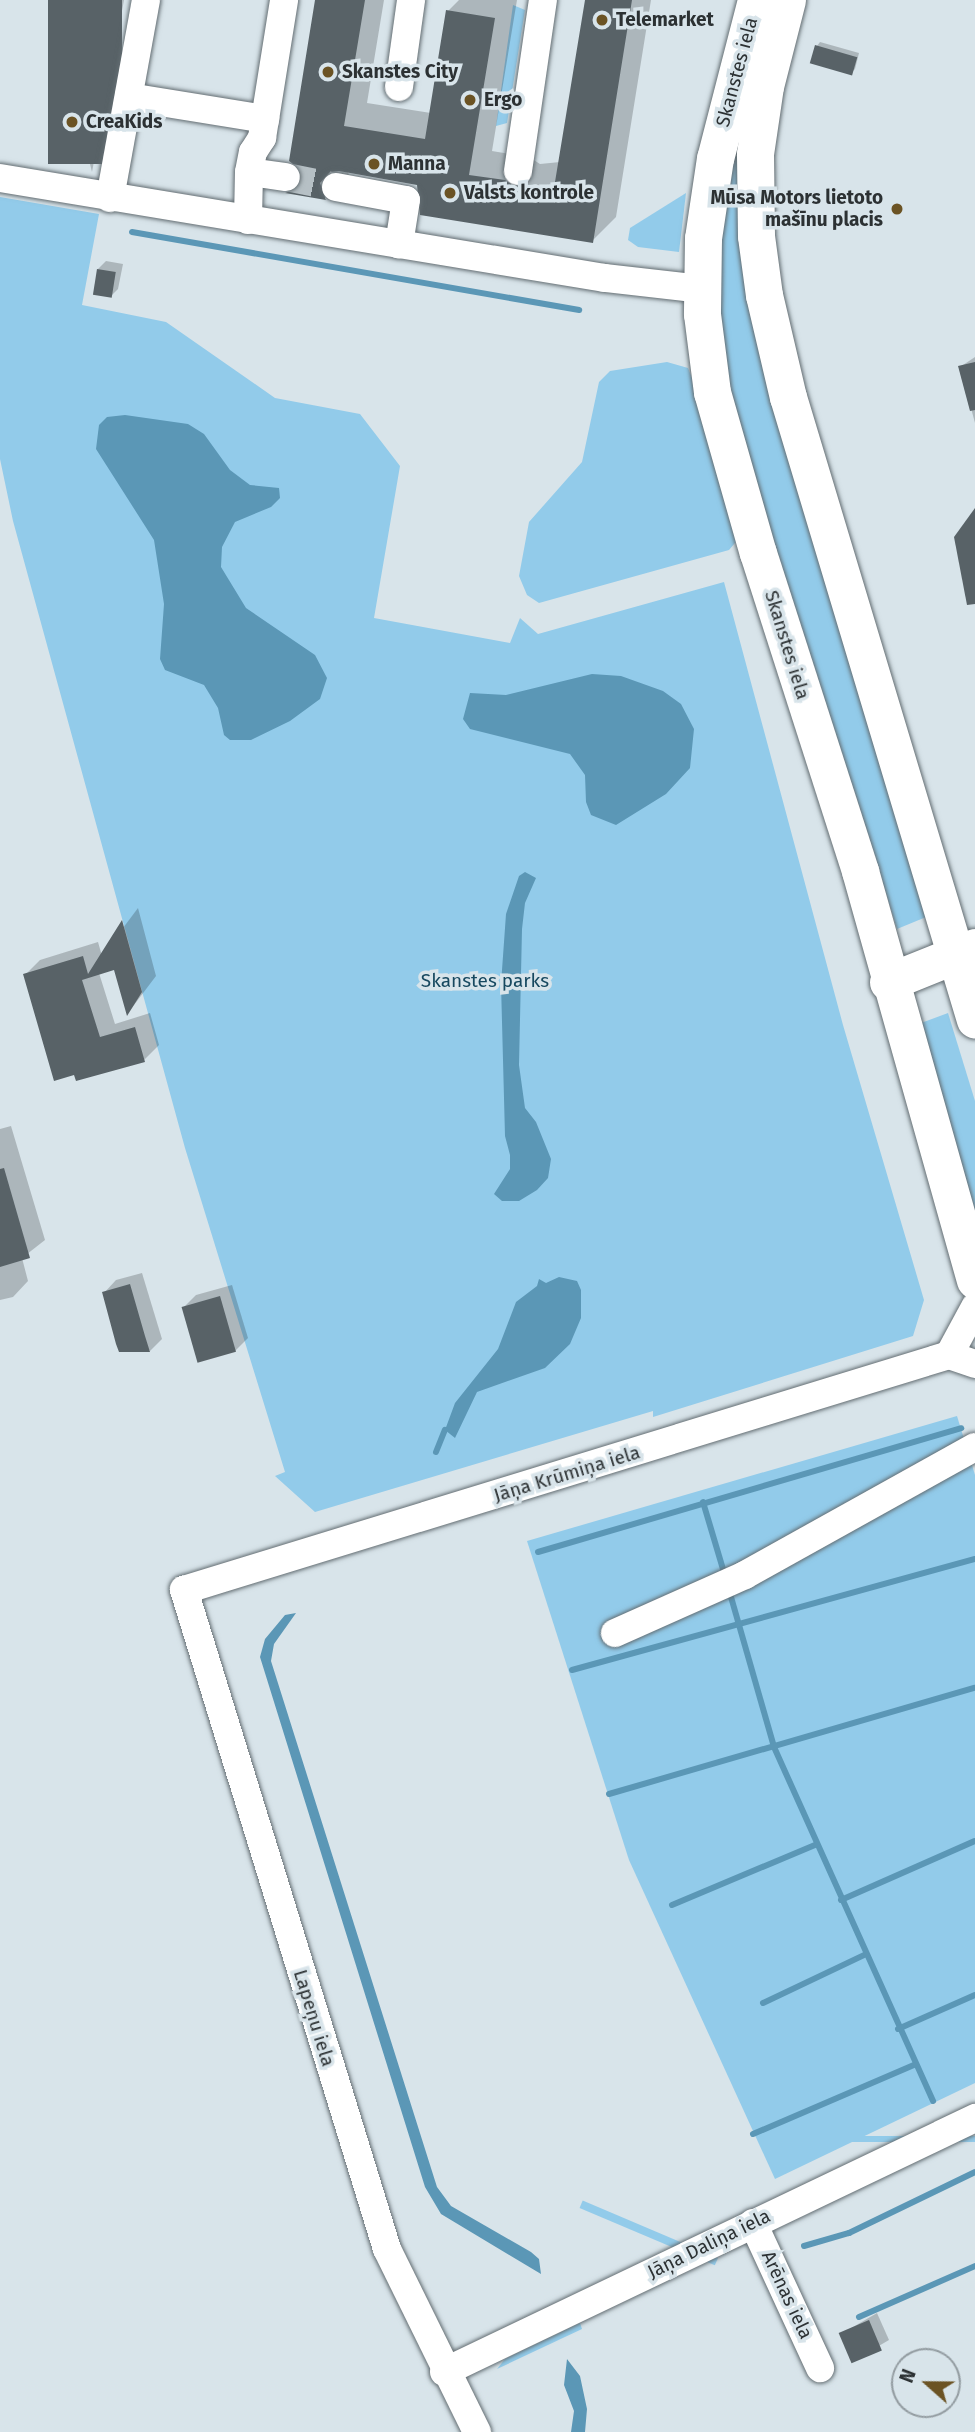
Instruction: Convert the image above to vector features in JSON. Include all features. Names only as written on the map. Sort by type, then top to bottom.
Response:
[{"type":"main road","name":"Skanstes iela","points":[[757,0],[715,158],[703,238],[702,289],[706,352],[721,429],[860,871],[888,982],[975,1280]]},
{"type":"main road","name":"Skanstes iela","points":[[787,0],[765,86],[755,154],[756,236],[764,295],[788,397],[966,952],[975,1020]]},
{"type":"main road","points":[[888,982],[966,952]]},
{"type":"street","points":[[110,198],[146,0]]},
{"type":"street","points":[[249,210],[248,172],[253,152],[264,128],[284,0]]},
{"type":"street","points":[[399,87],[411,0]]},
{"type":"street","points":[[517,171],[539,1]]},
{"type":"street","points":[[129,97],[264,128]]},
{"type":"street","points":[[249,210],[275,175],[264,128]]},
{"type":"street","points":[[0,178],[110,198],[249,210],[399,244],[605,278],[702,289]]},
{"type":"street","points":[[335,187],[406,200],[399,244]]},
{"type":"street","name":"Jāņa Krūmiņa iela","points":[[184,1590],[962,1359],[975,1307]]},
{"type":"street","points":[[615,1633],[745,1576],[975,1447]]},
{"type":"street","name":"Lapeņu iela","points":[[184,1590],[387,2249],[444,2372],[477,2432]]},
{"type":"street","name":"Jāņa Daliņa iela","points":[[444,2372],[975,2118]]},
{"type":"street","name":"Arēnas iela","points":[[753,2223],[820,2368]]},
{"type":"green space","points":[[513,5],[525,10],[507,123],[496,126]]},
{"type":"green space","points":[[732,133],[742,139],[931,915],[897,929],[856,796],[805,661],[727,394],[715,304]]},
{"type":"green space","points":[[686,193],[679,252],[638,247],[628,240],[630,228]]},
{"type":"green space","name":"Skanstes parks","points":[[0,197],[99,214],[82,305],[166,322],[275,398],[360,414],[400,466],[374,618],[510,643],[520,618],[538,634],[724,582],[843,1025],[924,1300],[913,1336],[653,1417],[653,1411],[315,1512],[275,1476],[285,1472],[185,1148],[13,521],[0,459]]},
{"type":"green space","points":[[667,362],[688,368],[740,537],[729,550],[539,603],[527,595],[519,576],[529,522],[582,462],[599,382],[610,371]]},
{"type":"green space","points":[[948,1013],[975,1101],[975,1237],[913,1026]]},
{"type":"green space","points":[[957,1416],[975,1475],[975,2083],[775,2179],[629,1860],[527,1541]]},
{"type":"green space","points":[[788,2136],[975,2136],[975,2142],[788,2142]]},
{"type":"green space","points":[[583,2201],[718,2258],[715,2265],[580,2208]]},
{"type":"green space","points":[[580,2323],[582,2329],[497,2369],[505,2359]]},
{"type":"shaded area","points":[[125,415],[188,424],[204,434],[230,470],[250,485],[279,488],[280,498],[271,507],[235,522],[222,547],[221,567],[246,608],[315,655],[327,678],[320,699],[290,721],[251,740],[230,740],[224,735],[218,708],[204,685],[165,670],[160,659],[164,604],[154,540],[96,449],[99,425],[107,417]]},
{"type":"shaded area","points":[[592,674],[621,676],[663,691],[681,704],[694,729],[690,768],[666,794],[616,825],[591,815],[586,802],[585,775],[570,754],[470,729],[463,719],[470,693],[506,695]]},
{"type":"shaded area","points":[[525,872],[536,878],[525,903],[522,929],[519,1065],[525,1108],[536,1122],[551,1159],[548,1178],[537,1190],[519,1201],[502,1201],[494,1194],[510,1169],[510,1155],[505,1136],[501,984],[506,914],[519,876]]},
{"type":"shaded area","points":[[559,1277],[577,1281],[581,1290],[581,1318],[570,1344],[545,1368],[477,1392],[455,1438],[445,1430],[455,1403],[498,1349],[516,1302],[537,1286],[539,1279],[546,1283]]},
{"type":"shaded area","points":[[296,1613],[274,1644],[271,1661],[437,2187],[451,2206],[531,2252],[539,2259],[541,2274],[441,2214],[425,2187],[260,1657],[265,1639],[285,1615]]},
{"type":"shaded area","points":[[567,2359],[580,2376],[587,2409],[585,2432],[571,2432],[574,2411],[564,2385]]},
{"type":"building","points":[[48,0],[122,0],[122,164],[48,164]]},
{"type":"building","name":"Skanstes City","points":[[315,0],[365,0],[344,126],[425,139],[446,10],[495,18],[469,175],[505,180],[515,187],[528,184],[554,188],[585,0],[632,0],[593,243],[420,215],[417,185],[339,171],[330,172],[320,183],[326,200],[285,193],[299,188],[302,180],[301,170],[289,161]]},
{"type":"building","points":[[815,45],[857,57],[852,75],[810,63]]},
{"type":"building","points":[[97,269],[116,272],[112,298],[93,295]]},
{"type":"building","points":[[975,362],[975,410],[970,411],[958,366]]},
{"type":"building","points":[[975,508],[975,604],[967,605],[954,537]]},
{"type":"building","points":[[122,920],[142,992],[127,1016],[114,970],[82,980],[100,1037],[135,1027],[145,1062],[76,1081],[74,1075],[54,1081],[23,974],[83,956],[88,974]]},
{"type":"building","points":[[4,1168],[30,1258],[0,1267],[0,1169]]},
{"type":"building","points":[[130,1284],[150,1352],[119,1352],[116,1344],[102,1292]]},
{"type":"building","points":[[220,1296],[236,1352],[198,1363],[182,1307]]},
{"type":"building","points":[[869,2320],[882,2350],[852,2363],[839,2333]]},
{"type":"waterway","points":[[132,232],[579,310]]},
{"type":"waterway","points":[[538,1552],[961,1428]]},
{"type":"waterway","points":[[436,1452],[445,1430]]},
{"type":"waterway","points":[[703,1502],[725,1576]]},
{"type":"waterway","points":[[572,1670],[975,1559]]},
{"type":"waterway","points":[[729,1590],[774,1747],[933,2101]]},
{"type":"waterway","points":[[609,1794],[975,1688]]},
{"type":"waterway","points":[[841,1900],[975,1841]]},
{"type":"waterway","points":[[672,1905],[817,1844]]},
{"type":"waterway","points":[[763,2003],[866,1954]]},
{"type":"waterway","points":[[898,2029],[975,1995]]},
{"type":"waterway","points":[[753,2134],[914,2065]]},
{"type":"waterway","points":[[804,2246],[849,2233],[975,2172]]},
{"type":"waterway","points":[[859,2317],[975,2266]]},
{"type":"tunnel","points":[[286,177],[336,187]]},
{"type":"place","name":"Telemarket","points":[[602,20]]},
{"type":"place","name":"Skanstes City","points":[[328,72]]},
{"type":"place","name":"Ergo","points":[[470,100]]},
{"type":"place","name":"CreaKids","points":[[72,122]]},
{"type":"place","name":"Manna","points":[[374,164]]},
{"type":"place","name":"Valsts kontrole","points":[[450,193]]},
{"type":"place","name":"Mūsa Motors lietoto mašīnu placis","points":[[897,209]]}]
